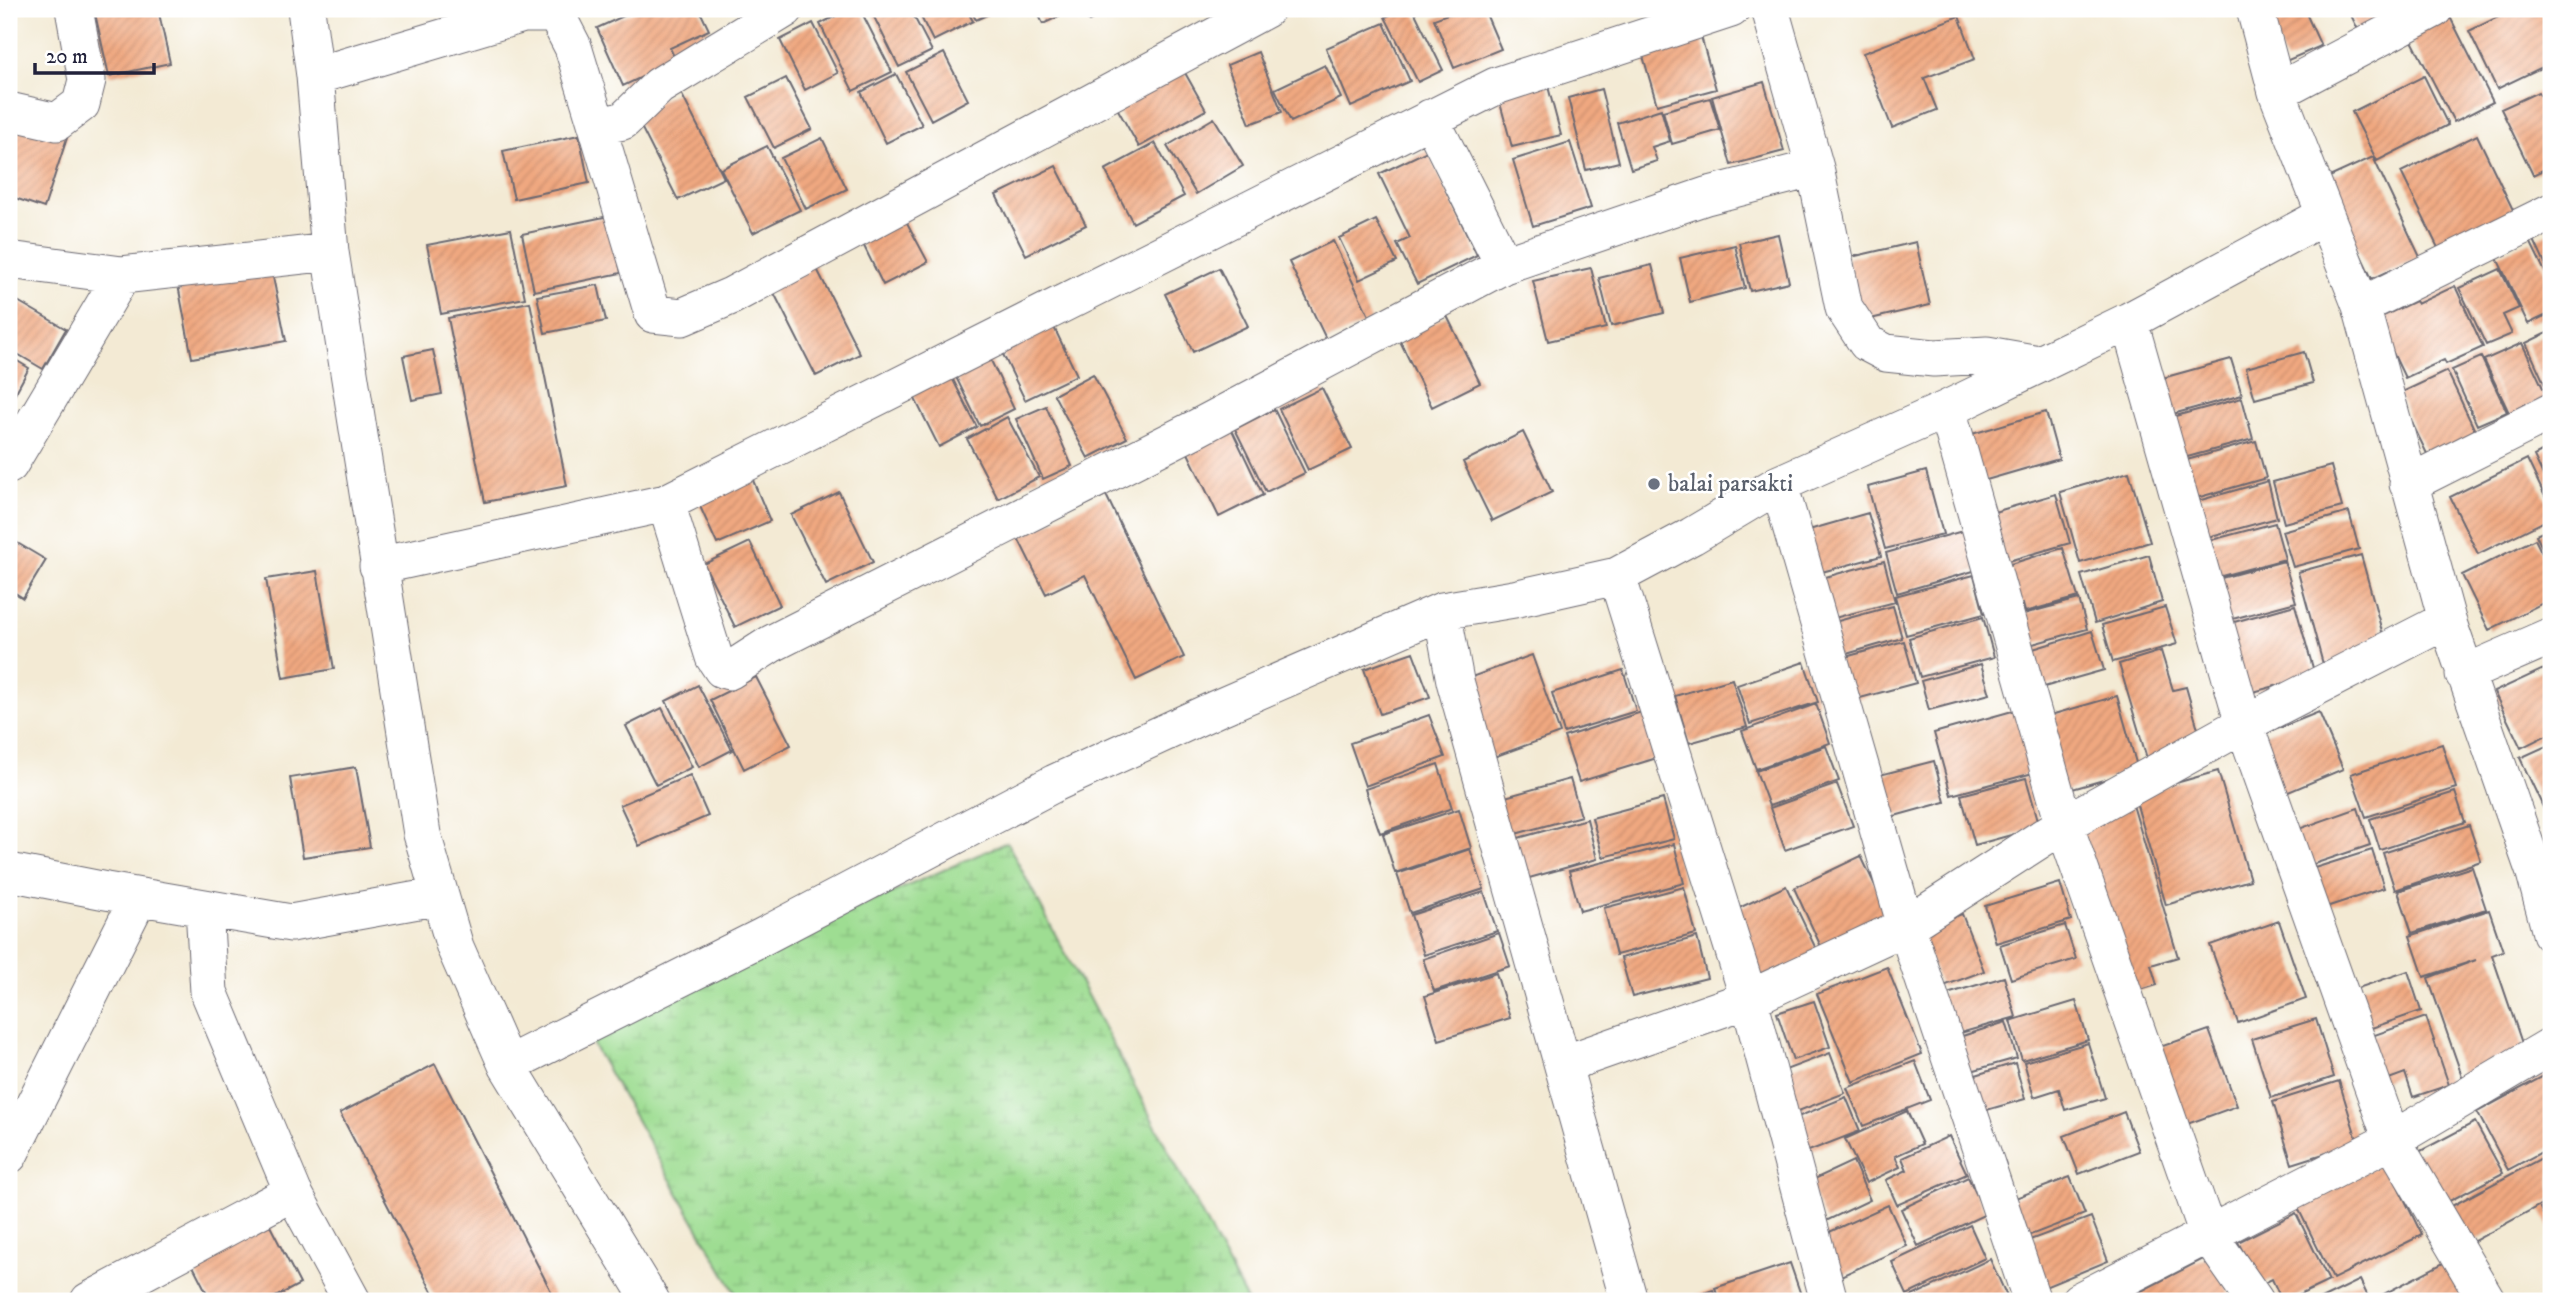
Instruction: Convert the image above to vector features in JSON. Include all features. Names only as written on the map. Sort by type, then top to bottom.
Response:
[{"type":"street","points":[[9,111],[57,122],[81,104],[87,80],[74,9]]},
{"type":"street","points":[[306,9],[315,76],[330,252],[422,834],[455,947],[507,1065],[652,1301]]},
{"type":"street","points":[[597,126],[623,121],[659,86],[785,9]]},
{"type":"street","points":[[315,76],[457,21],[523,14],[556,15],[573,47],[653,314],[682,317],[731,296],[1266,9]]},
{"type":"street","points":[[379,566],[666,503],[1496,86],[1731,9]]},
{"type":"street","points":[[1770,9],[1815,168],[1844,308],[1867,343],[1886,354],[1934,358],[1987,355],[2039,364]]},
{"type":"street","points":[[2255,9],[2277,92],[2361,306],[2408,484],[2464,674],[2543,868],[2551,933]]},
{"type":"street","points":[[2277,92],[2434,9]]},
{"type":"street","points":[[1430,118],[1504,265]]},
{"type":"street","points":[[666,503],[714,657],[722,669],[729,671],[771,644],[1195,429],[1504,265],[1706,196],[1815,168]]},
{"type":"street","points":[[2361,306],[2551,212]]},
{"type":"street","points":[[507,1065],[762,937],[1055,783],[1216,709],[1442,611],[1514,599],[1617,576],[1692,536],[1779,484],[1947,409],[2129,321],[2324,216]]},
{"type":"street","points":[[9,260],[122,275],[330,252]]},
{"type":"street","points":[[9,465],[122,275]]},
{"type":"street","points":[[2129,321],[2244,724],[2392,1140],[2487,1301]]},
{"type":"street","points":[[1947,409],[2064,824],[2208,1234],[2255,1301]]},
{"type":"street","points":[[2408,484],[2551,412]]},
{"type":"street","points":[[1779,484],[1906,926],[2032,1301]]},
{"type":"street","points":[[1617,576],[1749,999],[1829,1301]]},
{"type":"street","points":[[1442,611],[1455,681],[1629,1301]]},
{"type":"street","points":[[1564,1064],[1749,999],[1906,926],[2064,824],[2244,724],[2447,620]]},
{"type":"street","points":[[2464,674],[2551,636]]},
{"type":"street","points":[[9,872],[290,923],[440,896]]},
{"type":"street","points":[[9,1155],[139,897]]},
{"type":"street","points":[[204,908],[209,992],[293,1192],[352,1301]]},
{"type":"street","points":[[2079,1301],[2392,1140],[2551,1046]]},
{"type":"street","points":[[89,1301],[293,1192]]},
{"type":"green space","points":[[1007,842],[1247,1301],[740,1301],[584,1029]]},
{"type":"building","points":[[94,9],[158,9],[170,63],[109,76]]},
{"type":"building","points":[[639,9],[699,9],[709,30],[670,48],[676,61],[623,86],[597,28]]},
{"type":"building","points":[[849,9],[860,9],[892,72],[853,91],[820,24]]},
{"type":"building","points":[[870,9],[910,9],[932,51],[899,67]]},
{"type":"building","points":[[917,9],[966,9],[973,21],[933,41]]},
{"type":"building","points":[[970,9],[1000,9],[976,20]]},
{"type":"building","points":[[1036,9],[1075,9],[1043,24]]},
{"type":"building","points":[[1082,9],[1113,9],[1089,21]]},
{"type":"building","points":[[1402,9],[1413,9],[1443,70],[1418,82],[1385,17]]},
{"type":"building","points":[[1461,9],[1484,9],[1501,49],[1454,68],[1434,19]]},
{"type":"building","points":[[2262,9],[2304,9],[2321,46],[2286,61]]},
{"type":"building","points":[[2348,9],[2392,9],[2399,23],[2363,40]]},
{"type":"building","points":[[2493,9],[2541,9],[2551,30],[2551,63],[2497,89],[2469,31],[2498,17]]},
{"type":"building","points":[[2449,15],[2493,102],[2454,122],[2409,35]]},
{"type":"building","points":[[1959,16],[1975,59],[1924,78],[1937,110],[1892,128],[1863,53]]},
{"type":"building","points":[[813,23],[838,73],[805,90],[780,40]]},
{"type":"building","points":[[1384,23],[1410,81],[1351,107],[1326,48]]},
{"type":"building","points":[[1698,26],[1716,89],[1657,105],[1639,42]]},
{"type":"building","points":[[1258,52],[1282,112],[1250,124],[1227,65]]},
{"type":"building","points":[[944,53],[968,100],[931,120],[906,72]]},
{"type":"building","points":[[1180,64],[1206,110],[1139,147],[1113,101]]},
{"type":"building","points":[[1325,65],[1341,98],[1291,122],[1275,89]]},
{"type":"building","points":[[896,74],[922,125],[886,143],[861,92]]},
{"type":"building","points":[[2424,76],[2448,125],[2377,161],[2352,112]]},
{"type":"building","points":[[786,78],[812,129],[774,148],[748,97]]},
{"type":"building","points":[[1546,79],[1561,135],[1512,147],[1497,92]]},
{"type":"building","points":[[1764,82],[1784,151],[1731,165],[1712,97]]},
{"type":"building","points":[[1601,89],[1619,162],[1586,170],[1568,98]]},
{"type":"building","points":[[2551,90],[2551,166],[2533,175],[2501,109],[2538,92],[2540,95]]},
{"type":"building","points":[[680,91],[724,178],[678,200],[634,113]]},
{"type":"building","points":[[1710,98],[1720,130],[1672,144],[1663,111]]},
{"type":"building","points":[[1661,109],[1670,141],[1652,147],[1657,161],[1631,169],[1617,123]]},
{"type":"building","points":[[9,115],[68,135],[44,208],[9,196]]},
{"type":"building","points":[[1214,118],[1243,166],[1196,194],[1167,146]]},
{"type":"building","points":[[579,135],[589,183],[514,199],[503,151]]},
{"type":"building","points":[[2477,135],[2515,214],[2439,250],[2401,172]]},
{"type":"building","points":[[822,138],[847,189],[806,209],[781,158]]},
{"type":"building","points":[[1570,142],[1591,208],[1533,226],[1513,160]]},
{"type":"building","points":[[1155,143],[1184,196],[1133,223],[1105,170]]},
{"type":"building","points":[[767,146],[800,210],[753,233],[721,169]]},
{"type":"building","points":[[1427,151],[1477,255],[1417,284],[1397,244],[1410,238],[1379,174]]},
{"type":"building","points":[[2373,157],[2420,257],[2372,279],[2325,179]]},
{"type":"building","points":[[1056,166],[1086,225],[1026,255],[996,195]]},
{"type":"building","points":[[609,216],[621,273],[534,291],[522,234]]},
{"type":"building","points":[[905,219],[928,262],[883,285],[861,240]]},
{"type":"building","points":[[1376,220],[1397,262],[1359,280],[1339,238]]},
{"type":"building","points":[[511,229],[525,298],[441,314],[427,245]]},
{"type":"building","points":[[2551,232],[2551,277],[2534,240]]},
{"type":"building","points":[[1778,234],[1789,282],[1750,291],[1739,243]]},
{"type":"building","points":[[1333,241],[1371,320],[1327,341],[1289,262]]},
{"type":"building","points":[[2530,241],[2551,284],[2551,313],[2528,324],[2496,256]]},
{"type":"building","points":[[1916,242],[1930,305],[1862,321],[1847,258]]},
{"type":"building","points":[[1735,245],[1745,288],[1690,302],[1680,258]]},
{"type":"building","points":[[813,261],[860,354],[816,376],[769,283]]},
{"type":"building","points":[[1652,265],[1664,313],[1611,326],[1599,278]]},
{"type":"building","points":[[271,267],[286,341],[192,358],[178,285]]},
{"type":"building","points":[[1219,268],[1248,326],[1193,352],[1165,294]]},
{"type":"building","points":[[1591,268],[1606,328],[1548,341],[1533,281]]},
{"type":"building","points":[[2500,269],[2519,308],[2503,315],[2512,334],[2486,345],[2459,288]]},
{"type":"building","points":[[598,285],[606,321],[545,333],[537,296]]},
{"type":"building","points":[[2455,286],[2483,347],[2446,364],[2444,360],[2405,378],[2377,319]]},
{"type":"building","points":[[9,296],[66,329],[43,369],[9,349]]},
{"type":"building","points":[[530,302],[567,486],[485,502],[448,318]]},
{"type":"building","points":[[1447,316],[1480,383],[1432,407],[1399,339]]},
{"type":"building","points":[[1050,319],[1077,375],[1025,400],[998,344]]},
{"type":"building","points":[[2551,331],[2551,398],[2526,343]]},
{"type":"building","points":[[2522,343],[2550,403],[2513,421],[2484,360]]},
{"type":"building","points":[[433,350],[442,394],[412,400],[403,356]]},
{"type":"building","points":[[986,350],[1014,409],[980,426],[951,367]]},
{"type":"building","points":[[2304,352],[2313,383],[2255,399],[2246,368]]},
{"type":"building","points":[[9,356],[29,368],[9,405]]},
{"type":"building","points":[[2481,357],[2507,412],[2477,425],[2452,370]]},
{"type":"building","points":[[2231,359],[2242,395],[2169,415],[2159,379]]},
{"type":"building","points":[[947,368],[977,427],[939,447],[909,387]]},
{"type":"building","points":[[2447,371],[2477,435],[2429,458],[2398,394]]},
{"type":"building","points":[[1093,374],[1127,438],[1088,458],[1054,395]]},
{"type":"building","points":[[1322,388],[1352,449],[1308,470],[1279,409]]},
{"type":"building","points":[[2242,398],[2253,439],[2180,459],[2168,418]]},
{"type":"building","points":[[1046,406],[1072,466],[1043,479],[1016,419]]},
{"type":"building","points":[[1274,409],[1305,473],[1266,492],[1235,429]]},
{"type":"building","points":[[2046,412],[2059,459],[1976,483],[1962,437]]},
{"type":"building","points":[[1007,417],[1039,477],[998,499],[967,439]]},
{"type":"building","points":[[1231,428],[1263,495],[1219,517],[1186,449]]},
{"type":"building","points":[[1523,432],[1552,492],[1492,521],[1463,462]]},
{"type":"building","points":[[2256,441],[2266,478],[2193,499],[2183,461]]},
{"type":"building","points":[[2551,447],[2551,492],[2534,456]]},
{"type":"building","points":[[2527,459],[2551,509],[2551,518],[2478,554],[2450,497]]},
{"type":"building","points":[[2331,466],[2342,507],[2284,523],[2273,482]]},
{"type":"building","points":[[1926,471],[1943,534],[1885,549],[1868,487]]},
{"type":"building","points":[[2129,472],[2150,542],[2080,563],[2060,492]]},
{"type":"building","points":[[752,478],[770,521],[717,544],[698,502]]},
{"type":"building","points":[[2268,481],[2277,518],[2204,538],[2194,502]]},
{"type":"building","points":[[839,492],[873,562],[826,585],[791,515]]},
{"type":"building","points":[[2056,494],[2070,543],[1998,564],[1984,515]]},
{"type":"building","points":[[1106,495],[1184,657],[1136,680],[1085,575],[1046,594],[1018,538]]},
{"type":"building","points":[[2349,512],[2359,549],[2293,567],[2282,531]]},
{"type":"building","points":[[1868,513],[1881,556],[1807,576],[1795,534]]},
{"type":"building","points":[[2275,523],[2285,559],[2214,578],[2204,542]]},
{"type":"building","points":[[2551,528],[2551,566],[2536,535]]},
{"type":"building","points":[[1966,530],[1977,570],[1897,593],[1886,553]]},
{"type":"building","points":[[9,538],[46,560],[23,598],[9,589]]},
{"type":"building","points":[[2535,539],[2551,572],[2551,599],[2489,630],[2462,575]]},
{"type":"building","points":[[750,542],[780,605],[735,627],[704,564]]},
{"type":"building","points":[[2063,548],[2078,597],[2025,612],[2023,604],[2005,610],[1994,569]]},
{"type":"building","points":[[2149,555],[2162,602],[2095,623],[2081,575]]},
{"type":"building","points":[[2361,555],[2386,646],[2323,664],[2298,572]]},
{"type":"building","points":[[1884,561],[1895,602],[1823,621],[1811,581]]},
{"type":"building","points":[[2284,561],[2296,602],[2225,621],[2214,580]]},
{"type":"building","points":[[317,571],[334,669],[283,678],[266,579]]},
{"type":"building","points":[[1974,575],[1984,614],[1906,635],[1895,596]]},
{"type":"building","points":[[2079,599],[2087,629],[2029,645],[2020,615]]},
{"type":"building","points":[[2295,605],[2315,675],[2246,694],[2227,624]]},
{"type":"building","points":[[1893,606],[1902,638],[1836,657],[1827,624]]},
{"type":"building","points":[[2165,607],[2177,644],[2113,662],[2102,625]]},
{"type":"building","points":[[1983,617],[1994,657],[1920,677],[1909,638]]},
{"type":"building","points":[[2092,631],[2104,670],[2044,687],[2033,649]]},
{"type":"building","points":[[1904,641],[1916,683],[1849,701],[1838,659]]},
{"type":"building","points":[[2161,651],[2173,690],[2186,687],[2203,746],[2148,762],[2119,664]]},
{"type":"building","points":[[1413,652],[1430,697],[1380,714],[1364,669]]},
{"type":"building","points":[[1532,655],[1560,733],[1491,758],[1463,680]]},
{"type":"building","points":[[1804,662],[1818,702],[1750,724],[1737,685]]},
{"type":"building","points":[[1981,664],[1990,694],[1929,710],[1921,681]]},
{"type":"building","points":[[2550,666],[2551,733],[2521,748],[2494,692]]},
{"type":"building","points":[[1623,670],[1636,711],[1564,733],[1552,693]]},
{"type":"building","points":[[756,677],[791,745],[744,769],[710,700]]},
{"type":"building","points":[[1732,679],[1747,727],[1689,743],[1675,696]]},
{"type":"building","points":[[698,685],[732,750],[699,767],[666,701]]},
{"type":"building","points":[[2117,696],[2138,770],[2062,792],[2040,718]]},
{"type":"building","points":[[1816,704],[1830,743],[1756,769],[1742,731]]},
{"type":"building","points":[[662,708],[692,767],[656,785],[626,726]]},
{"type":"building","points":[[2016,710],[2033,773],[1951,795],[1934,733]]},
{"type":"building","points":[[1645,711],[1660,757],[1579,782],[1564,737]]},
{"type":"building","points":[[2319,712],[2343,769],[2279,796],[2255,738]]},
{"type":"building","points":[[1429,715],[1445,757],[1365,786],[1350,743]]},
{"type":"building","points":[[2442,744],[2456,788],[2366,817],[2351,774]]},
{"type":"building","points":[[2551,744],[2551,824],[2520,758]]},
{"type":"building","points":[[1826,746],[1839,781],[1769,806],[1756,771]]},
{"type":"building","points":[[1934,761],[1945,802],[1880,820],[1868,778]]},
{"type":"building","points":[[1438,764],[1452,808],[1380,833],[1365,789]]},
{"type":"building","points":[[356,767],[370,847],[303,857],[290,778]]},
{"type":"building","points":[[2218,771],[2250,880],[2166,905],[2134,795]]},
{"type":"building","points":[[690,775],[708,816],[639,846],[620,805]]},
{"type":"building","points":[[2026,778],[2040,827],[1975,845],[1961,795]]},
{"type":"building","points":[[1570,779],[1581,816],[1508,836],[1498,799]]},
{"type":"building","points":[[1837,784],[1853,826],[1785,850],[1770,808]]},
{"type":"building","points":[[2455,792],[2465,822],[2380,850],[2370,819]]},
{"type":"building","points":[[1663,799],[1674,839],[1603,857],[1592,818]]},
{"type":"building","points":[[2133,805],[2178,957],[2151,965],[2157,985],[2124,995],[2074,822]]},
{"type":"building","points":[[2358,808],[2370,845],[2302,868],[2290,832]]},
{"type":"building","points":[[1459,809],[1471,848],[1395,873],[1383,834]]},
{"type":"building","points":[[1587,819],[1597,859],[1522,880],[1511,840]]},
{"type":"building","points":[[2469,825],[2481,861],[2395,890],[2383,853]]},
{"type":"building","points":[[1674,844],[1684,883],[1580,911],[1569,871]]},
{"type":"building","points":[[1470,849],[1484,889],[1410,913],[1397,874]]},
{"type":"building","points":[[2372,850],[2384,888],[2317,910],[2305,871]]},
{"type":"building","points":[[1861,856],[1891,919],[1823,951],[1794,888]]},
{"type":"building","points":[[2472,867],[2486,909],[2412,933],[2398,891]]},
{"type":"building","points":[[2060,883],[2071,920],[1996,943],[1985,906]]},
{"type":"building","points":[[1786,886],[1818,953],[1758,982],[1726,914]]},
{"type":"building","points":[[1684,887],[1696,934],[1616,955],[1604,908]]},
{"type":"building","points":[[1484,892],[1497,931],[1424,955],[1411,915]]},
{"type":"building","points":[[2489,910],[2503,951],[2492,955],[2527,1058],[2463,1079],[2428,978],[2476,960],[2424,977],[2410,936]]},
{"type":"building","points":[[1962,914],[1984,971],[1941,987],[1919,930]]},
{"type":"building","points":[[2279,921],[2306,999],[2238,1023],[2210,945]]},
{"type":"building","points":[[2065,925],[2076,959],[2011,979],[2000,945]]},
{"type":"building","points":[[1499,933],[1510,966],[1434,991],[1423,959]]},
{"type":"building","points":[[1697,937],[1707,978],[1632,997],[1621,958]]},
{"type":"building","points":[[1887,967],[1922,1054],[1853,1082],[1817,994]]},
{"type":"building","points":[[2408,971],[2421,1011],[2357,1033],[2343,993]]},
{"type":"building","points":[[1496,973],[1510,1018],[1439,1040],[1425,996]]},
{"type":"building","points":[[2004,977],[2016,1017],[1950,1036],[1937,997]]},
{"type":"building","points":[[1814,1001],[1830,1047],[1793,1060],[1777,1013]]},
{"type":"building","points":[[2076,1001],[2088,1040],[2022,1060],[2010,1021]]},
{"type":"building","points":[[2426,1017],[2449,1085],[2413,1097],[2405,1073],[2378,1083],[2363,1039]]},
{"type":"building","points":[[2316,1019],[2334,1077],[2271,1098],[2252,1039]]},
{"type":"building","points":[[2006,1022],[2017,1058],[1964,1073],[1953,1039]]},
{"type":"building","points":[[2209,1030],[2237,1106],[2179,1127],[2151,1050]]},
{"type":"building","points":[[2088,1043],[2105,1098],[2065,1110],[2059,1089],[2034,1097],[2024,1062]]},
{"type":"building","points":[[1830,1053],[1845,1093],[1788,1115],[1772,1075]]},
{"type":"building","points":[[1915,1061],[1930,1100],[1863,1126],[1847,1088]]},
{"type":"building","points":[[2015,1063],[2025,1099],[1976,1113],[1966,1078]]},
{"type":"building","points":[[435,1064],[556,1301],[437,1301],[340,1113]]},
{"type":"building","points":[[2551,1072],[2551,1147],[2508,1170],[2477,1112]]},
{"type":"building","points":[[2339,1081],[2358,1143],[2292,1164],[2273,1102]]},
{"type":"building","points":[[1846,1097],[1860,1131],[1796,1156],[1783,1123]]},
{"type":"building","points":[[1907,1111],[1922,1144],[1895,1156],[1900,1167],[1866,1183],[1845,1139]]},
{"type":"building","points":[[2124,1112],[2139,1151],[2079,1174],[2064,1136]]},
{"type":"building","points":[[2475,1122],[2503,1173],[2440,1206],[2413,1155]]},
{"type":"building","points":[[1949,1136],[1967,1174],[1897,1205],[1886,1180],[1907,1170],[1902,1158]]},
{"type":"building","points":[[2551,1153],[2551,1199],[2467,1245],[2448,1208]]},
{"type":"building","points":[[1853,1161],[1870,1200],[1826,1221],[1808,1182]]},
{"type":"building","points":[[2386,1162],[2422,1235],[2333,1279],[2297,1206]]},
{"type":"building","points":[[1968,1177],[1986,1214],[1918,1246],[1901,1209]]},
{"type":"building","points":[[2070,1177],[2085,1214],[2020,1239],[2005,1202]]},
{"type":"building","points":[[2551,1202],[2551,1231],[2540,1208]]},
{"type":"building","points":[[1888,1205],[1907,1246],[1832,1280],[1814,1239]]},
{"type":"building","points":[[2296,1213],[2329,1281],[2282,1301],[2272,1279],[2260,1285],[2238,1242]]},
{"type":"building","points":[[2091,1217],[2108,1261],[2045,1287],[2027,1241]]},
{"type":"building","points":[[267,1220],[300,1284],[268,1301],[211,1301],[190,1260]]},
{"type":"building","points":[[1970,1225],[1985,1258],[1907,1295],[1892,1262]]},
{"type":"building","points":[[2209,1256],[2233,1301],[2122,1301]]},
{"type":"building","points":[[1990,1259],[2009,1301],[1909,1301],[1908,1298]]},
{"type":"building","points":[[2449,1260],[2471,1301],[2378,1301],[2376,1298]]},
{"type":"building","points":[[1790,1263],[1803,1301],[1719,1301],[1715,1288]]},
{"type":"building","points":[[2360,1280],[2370,1301],[2317,1301]]},
{"type":"building","points":[[1713,1290],[1716,1301],[1680,1301]]},
{"type":"place","name":"balai parsakti","points":[[1654,484]]}]
